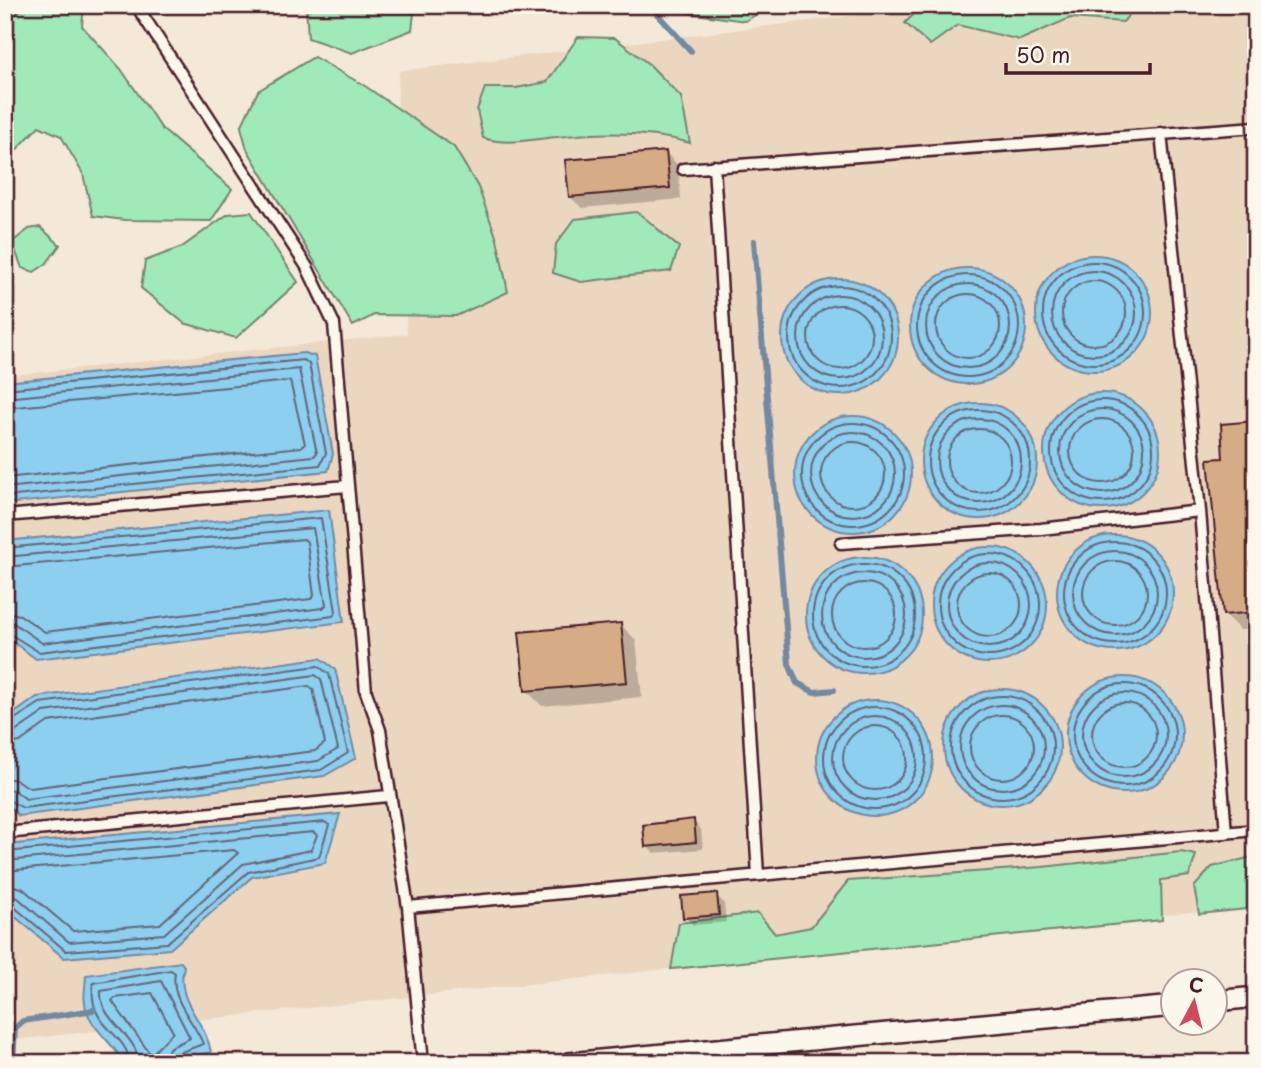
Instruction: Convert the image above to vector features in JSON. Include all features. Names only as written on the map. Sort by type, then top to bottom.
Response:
[{"type":"street","points":[[1230,1000],[1256,997]]},
{"type":"street","points":[[569,1063],[1160,1007]]},
{"type":"lane","points":[[136,5],[307,267],[334,324],[366,692],[380,730],[388,796],[408,907],[423,1063]]},
{"type":"lane","points":[[683,169],[1256,127]]},
{"type":"lane","points":[[1161,133],[1200,512],[1226,834]]},
{"type":"lane","points":[[715,166],[758,875]]},
{"type":"lane","points":[[5,516],[347,486]]},
{"type":"lane","points":[[841,543],[1041,529],[1200,512]]},
{"type":"lane","points":[[5,833],[388,796]]},
{"type":"lane","points":[[408,907],[1256,830]]},
{"type":"shaded area","points":[[940,5],[1256,5],[1256,905],[5,1041],[5,376],[407,334],[395,153],[399,71]]},
{"type":"green space","points":[[5,5],[84,5],[82,26],[121,69],[162,129],[232,189],[211,221],[125,220],[93,216],[83,174],[61,136],[39,126],[5,162]]},
{"type":"green space","points":[[306,5],[415,5],[412,30],[352,53],[308,38]]},
{"type":"green space","points":[[684,5],[773,5],[745,21],[689,13]]},
{"type":"green space","points":[[923,5],[1137,5],[1123,22],[1070,18],[1020,40],[958,25],[930,45],[905,23]]},
{"type":"green space","points":[[578,37],[615,38],[650,65],[681,97],[690,143],[657,136],[624,134],[574,135],[511,142],[483,138],[477,110],[485,88],[516,88],[547,82]]},
{"type":"green space","points":[[314,57],[365,86],[454,147],[478,187],[497,239],[508,292],[456,316],[374,315],[353,326],[247,149],[241,127],[258,91]]},
{"type":"green space","points":[[251,212],[298,282],[236,338],[184,323],[141,288],[145,261],[182,247],[228,214]]},
{"type":"green space","points":[[636,212],[679,247],[671,271],[581,282],[553,273],[556,244],[575,219]]},
{"type":"green space","points":[[40,227],[60,245],[46,264],[34,272],[22,268],[12,242],[29,229]]},
{"type":"green space","points":[[1181,852],[1196,855],[1189,876],[1161,880],[1162,920],[671,969],[679,923],[758,913],[775,934],[811,927],[848,881],[1042,867]]},
{"type":"green space","points":[[1256,856],[1256,908],[1199,914],[1194,887],[1212,867]]},
{"type":"water","points":[[1094,255],[1116,259],[1135,272],[1148,291],[1152,313],[1148,335],[1135,354],[1116,367],[1094,371],[1072,367],[1053,354],[1040,335],[1036,313],[1040,291],[1053,272],[1072,259]]},
{"type":"water","points":[[968,268],[990,272],[1009,285],[1022,304],[1026,326],[1022,348],[1009,367],[990,380],[968,384],[946,380],[927,367],[914,348],[910,326],[914,304],[927,285],[946,272]]},
{"type":"water","points":[[840,279],[862,283],[881,296],[894,315],[898,337],[894,359],[881,378],[862,391],[840,395],[818,391],[799,378],[786,359],[782,337],[786,315],[799,296],[818,283]]},
{"type":"water","points":[[304,353],[315,356],[333,454],[328,471],[5,504],[5,382]]},
{"type":"water","points":[[1102,393],[1124,397],[1143,410],[1156,429],[1160,451],[1156,473],[1143,492],[1124,505],[1102,509],[1080,505],[1061,492],[1048,473],[1044,451],[1048,429],[1061,410],[1080,397]]},
{"type":"water","points":[[979,403],[1001,407],[1020,420],[1033,439],[1037,461],[1033,483],[1020,502],[1001,515],[979,519],[957,515],[938,502],[925,483],[921,461],[925,439],[938,420],[957,407]]},
{"type":"water","points":[[853,416],[875,420],[894,433],[907,452],[911,474],[907,496],[894,515],[875,528],[853,532],[831,528],[812,515],[799,496],[795,474],[799,452],[812,433],[831,420]]},
{"type":"water","points":[[329,510],[344,622],[36,659],[5,636],[5,541]]},
{"type":"water","points":[[1115,535],[1137,539],[1156,552],[1169,571],[1173,593],[1169,615],[1156,634],[1137,647],[1115,651],[1093,647],[1074,634],[1061,615],[1057,593],[1061,571],[1074,552],[1093,539]]},
{"type":"water","points":[[989,547],[1011,551],[1030,564],[1043,583],[1047,605],[1043,627],[1030,646],[1011,659],[989,663],[967,659],[948,646],[935,627],[931,605],[935,583],[948,564],[967,551]]},
{"type":"water","points":[[864,557],[886,561],[905,574],[918,593],[922,615],[918,637],[905,656],[886,669],[864,673],[842,669],[823,656],[810,637],[806,615],[810,593],[823,574],[842,561]]},
{"type":"water","points":[[320,658],[335,669],[356,758],[324,776],[19,816],[5,802],[5,720],[37,697]]},
{"type":"water","points":[[1124,677],[1146,681],[1165,694],[1178,713],[1182,735],[1178,757],[1165,776],[1146,789],[1124,793],[1102,789],[1083,776],[1070,757],[1066,735],[1070,713],[1083,694],[1102,681]]},
{"type":"water","points":[[1002,689],[1024,693],[1043,706],[1056,725],[1060,747],[1056,769],[1043,788],[1024,801],[1002,805],[980,801],[961,788],[948,769],[944,747],[948,725],[961,706],[980,693]]},
{"type":"water","points":[[875,700],[897,704],[916,717],[929,736],[933,758],[929,780],[916,799],[897,812],[875,816],[853,812],[834,799],[821,780],[817,758],[821,736],[834,717],[853,704]]},
{"type":"water","points":[[340,814],[325,863],[252,877],[170,949],[64,958],[6,909],[5,845]]},
{"type":"water","points":[[181,962],[184,966],[182,979],[187,1001],[208,1040],[211,1052],[170,1063],[124,1063],[87,1011],[84,996],[86,975]]},
{"type":"building","points":[[666,151],[670,188],[569,197],[565,160]]},
{"type":"building","points":[[1256,421],[1256,612],[1223,615],[1208,459],[1223,458],[1221,424]]},
{"type":"building","points":[[621,623],[627,682],[525,691],[519,632]]},
{"type":"building","points":[[694,819],[696,842],[645,847],[643,825]]},
{"type":"building","points":[[717,893],[719,915],[683,918],[681,896]]},
{"type":"waterway","points":[[5,20],[24,5]]},
{"type":"waterway","points":[[649,5],[691,51]]},
{"type":"waterway","points":[[754,241],[789,664],[797,683],[814,692],[834,690]]},
{"type":"waterway","points":[[13,1063],[15,1028],[23,1021],[94,1010]]}]
